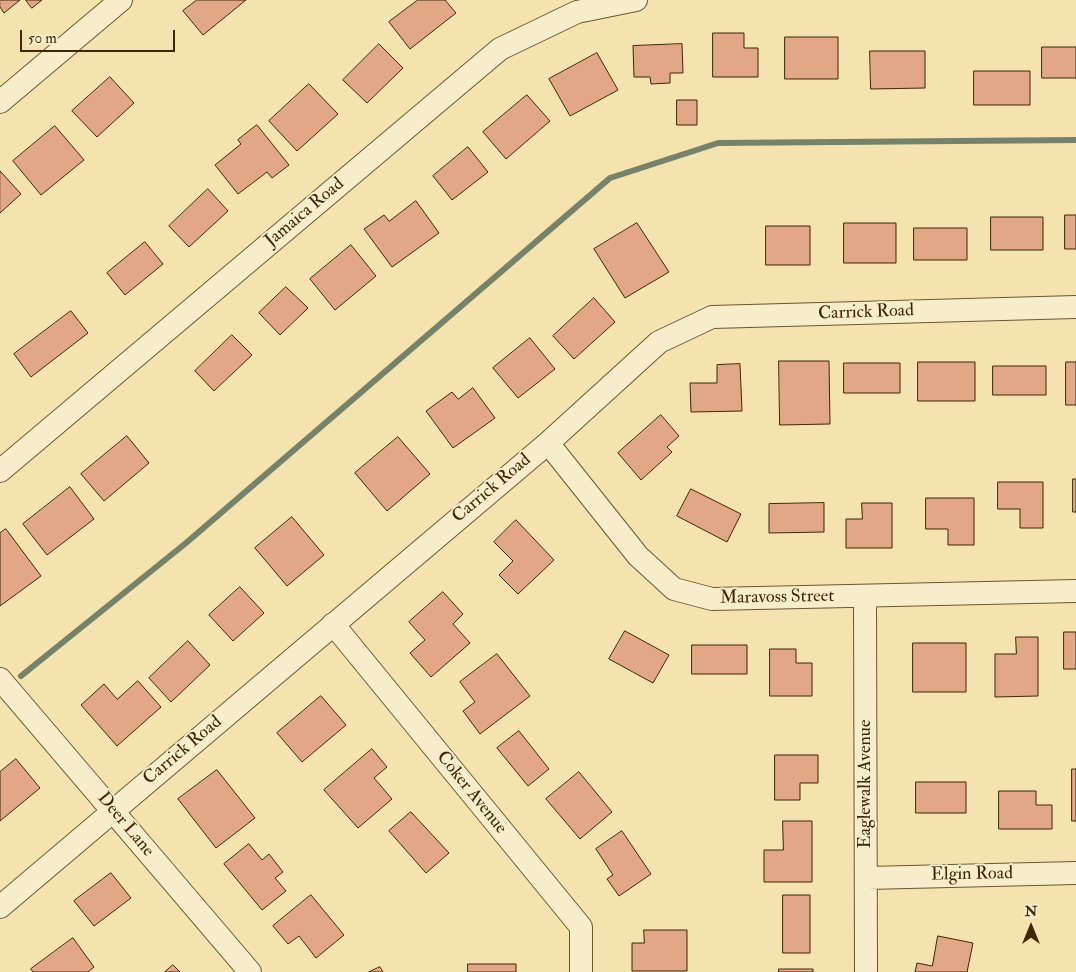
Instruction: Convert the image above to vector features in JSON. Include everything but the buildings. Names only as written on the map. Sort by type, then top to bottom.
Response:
[{"type":"street","points":[[0,102],[121,0]]},
{"type":"street","name":"Jamaica Road","points":[[0,471],[500,49],[577,12],[636,0]]},
{"type":"street","name":"Carrick Road","points":[[0,907],[548,442],[659,342],[712,317],[1076,308]]},
{"type":"street","name":"Maravoss Street","points":[[548,442],[638,556],[674,589],[712,599],[1076,591]]},
{"type":"street","name":"Eaglewalk Avenue","points":[[865,596],[866,972]]},
{"type":"street","name":"Coker Avenue","points":[[333,624],[581,927],[581,972]]},
{"type":"street","name":"Deer Lane","points":[[0,679],[250,972]]},
{"type":"street","name":"Elgin Road","points":[[867,878],[1076,873]]},
{"type":"waterway","points":[[21,676],[186,543],[610,178],[718,143],[1076,140]]}]
